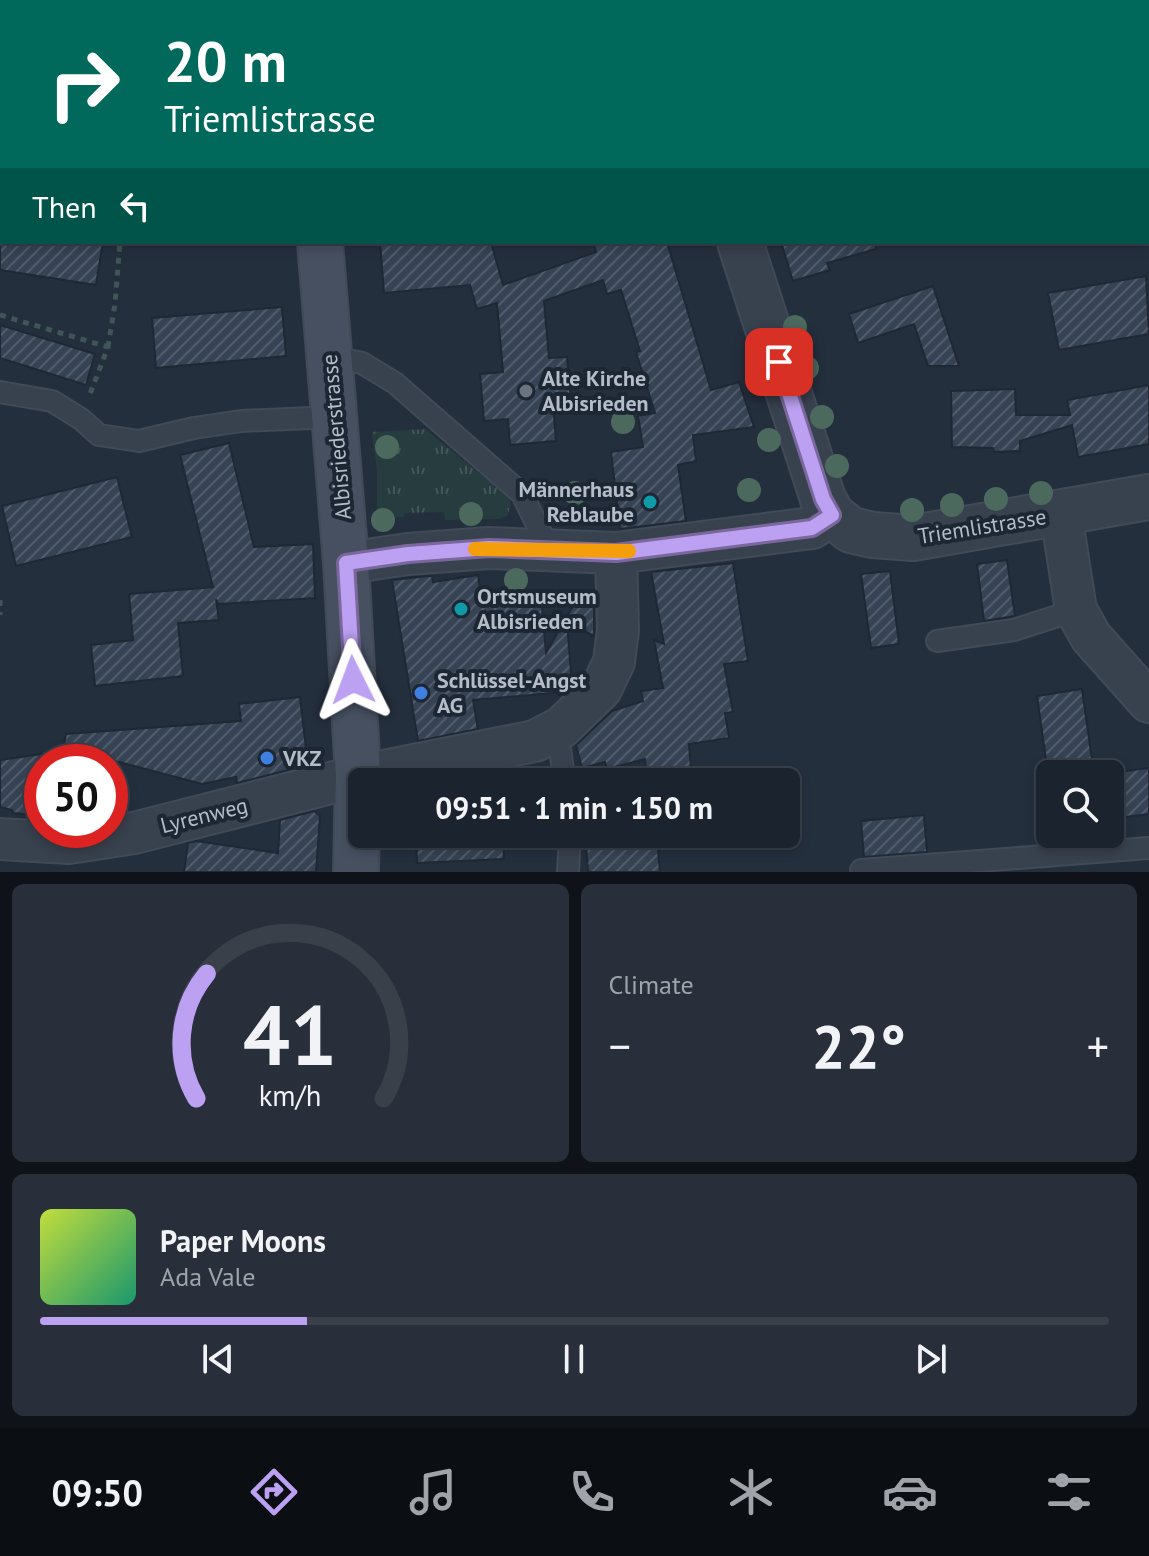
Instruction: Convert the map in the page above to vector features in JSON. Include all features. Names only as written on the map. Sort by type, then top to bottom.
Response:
[{"type":"main road","name":"Albisriederstrasse","points":[[320,244],[346,563],[358,768]]},
{"type":"main road","name":"Albisriederstrasse","points":[[356,848],[356,872]]},
{"type":"street","points":[[346,563],[408,554],[489,548],[616,553],[812,528],[832,515],[823,499],[741,244]]},
{"type":"street","name":"Triemlistrasse","points":[[832,515],[851,530],[913,538],[1149,497]]},
{"type":"street","points":[[1061,514],[1076,610],[1091,637],[1149,702]]},
{"type":"street","points":[[557,730],[601,689],[614,662],[618,630],[616,553]]},
{"type":"street","name":"Lyrenweg","points":[[398,768],[535,741],[557,730]]},
{"type":"street","name":"Lyrenweg","points":[[0,839],[69,843],[134,833],[348,779]]},
{"type":"lane","points":[[329,356],[362,363],[395,383],[522,494],[550,551]]},
{"type":"lane","points":[[0,392],[52,401],[81,419],[99,435],[139,441],[241,421],[335,417]]},
{"type":"lane","points":[[937,641],[1014,630],[1076,610]]},
{"type":"lane","points":[[557,730],[563,768]]},
{"type":"lane","points":[[568,872],[569,848]]},
{"type":"lane","points":[[861,870],[1149,848]]},
{"type":"path","points":[[81,419],[108,347],[120,244]]},
{"type":"path","points":[[0,315],[108,347]]},
{"type":"path","points":[[0,600],[0,615]]},
{"type":"green space","points":[[425,429],[509,498],[511,505],[507,516],[499,519],[445,520],[444,512],[377,517],[377,469],[372,432]]},
{"type":"building","points":[[0,244],[103,244],[96,285],[0,270]]},
{"type":"building","points":[[380,244],[492,244],[503,285],[596,252],[594,244],[668,244],[711,390],[739,382],[754,427],[693,435],[696,461],[678,465],[686,521],[620,529],[611,452],[643,447],[638,416],[655,413],[621,290],[607,294],[603,280],[544,301],[549,358],[567,357],[571,401],[553,403],[556,441],[510,445],[508,419],[484,421],[480,374],[503,372],[497,303],[477,309],[470,285],[384,293]]},
{"type":"building","points":[[782,244],[875,244],[876,249],[827,263],[830,270],[793,281]]},
{"type":"building","points":[[1146,276],[1149,334],[1059,350],[1048,293]]},
{"type":"building","points":[[933,286],[959,366],[928,366],[914,324],[858,343],[849,314]]},
{"type":"building","points":[[282,307],[286,356],[156,368],[152,318]]},
{"type":"building","points":[[0,325],[95,354],[86,385],[0,358]]},
{"type":"building","points":[[1149,385],[1149,444],[1078,457],[1072,425],[1020,441],[1020,451],[994,452],[993,448],[952,447],[951,391],[1015,389],[1016,415],[1070,415],[1067,400]]},
{"type":"building","points":[[229,443],[254,547],[313,544],[315,598],[218,604],[216,599],[219,620],[178,623],[183,676],[95,686],[91,645],[133,640],[129,594],[213,587],[180,455]]},
{"type":"building","points":[[117,477],[132,537],[16,566],[2,506]]},
{"type":"building","points":[[1007,560],[1015,616],[984,621],[977,564]]},
{"type":"building","points":[[733,563],[748,661],[724,664],[733,712],[725,713],[729,738],[689,744],[691,768],[646,768],[645,759],[611,768],[607,768],[605,762],[582,768],[576,745],[612,711],[643,701],[641,691],[663,688],[654,640],[664,644],[651,572]]},
{"type":"building","points":[[890,571],[899,644],[871,648],[861,574]]},
{"type":"building","points":[[478,575],[482,600],[541,596],[546,653],[577,599],[594,608],[594,636],[567,622],[572,685],[565,692],[473,700],[478,729],[418,741],[392,580],[432,576],[433,582]]},
{"type":"building","points":[[1082,689],[1092,760],[1046,760],[1037,696]]},
{"type":"building","points":[[300,697],[308,765],[237,783],[236,777],[202,784],[128,764],[128,744],[64,744],[66,734],[241,721],[239,704]]},
{"type":"building","points":[[24,757],[24,814],[0,807],[0,760]]},
{"type":"building","points":[[1149,768],[1149,814],[1124,817],[1124,771]]},
{"type":"building","points":[[314,811],[320,816],[316,872],[184,872],[188,843],[196,841],[278,853],[280,820]]},
{"type":"building","points":[[924,815],[927,852],[864,857],[861,821]]},
{"type":"building","points":[[416,848],[504,848],[504,859],[417,863]]},
{"type":"building","points":[[586,848],[658,848],[660,872],[588,872]]},
{"type":"slow traffic","points":[[475,549],[629,551]]},
{"type":"place","name":"Alte Kirche Albisrieden","points":[[526,391]]},
{"type":"place","name":"Männerhaus Reblaube","points":[[650,502]]},
{"type":"place","name":"Ortsmuseum Albisrieden","points":[[461,609]]},
{"type":"place","name":"Schlüssel-Angst AG","points":[[421,693]]},
{"type":"place","name":"VKZ","points":[[267,758]]},
{"type":"route","points":[[353,680],[346,563],[408,554],[489,548],[616,553],[812,528],[832,515],[823,499],[779,362]]}]
